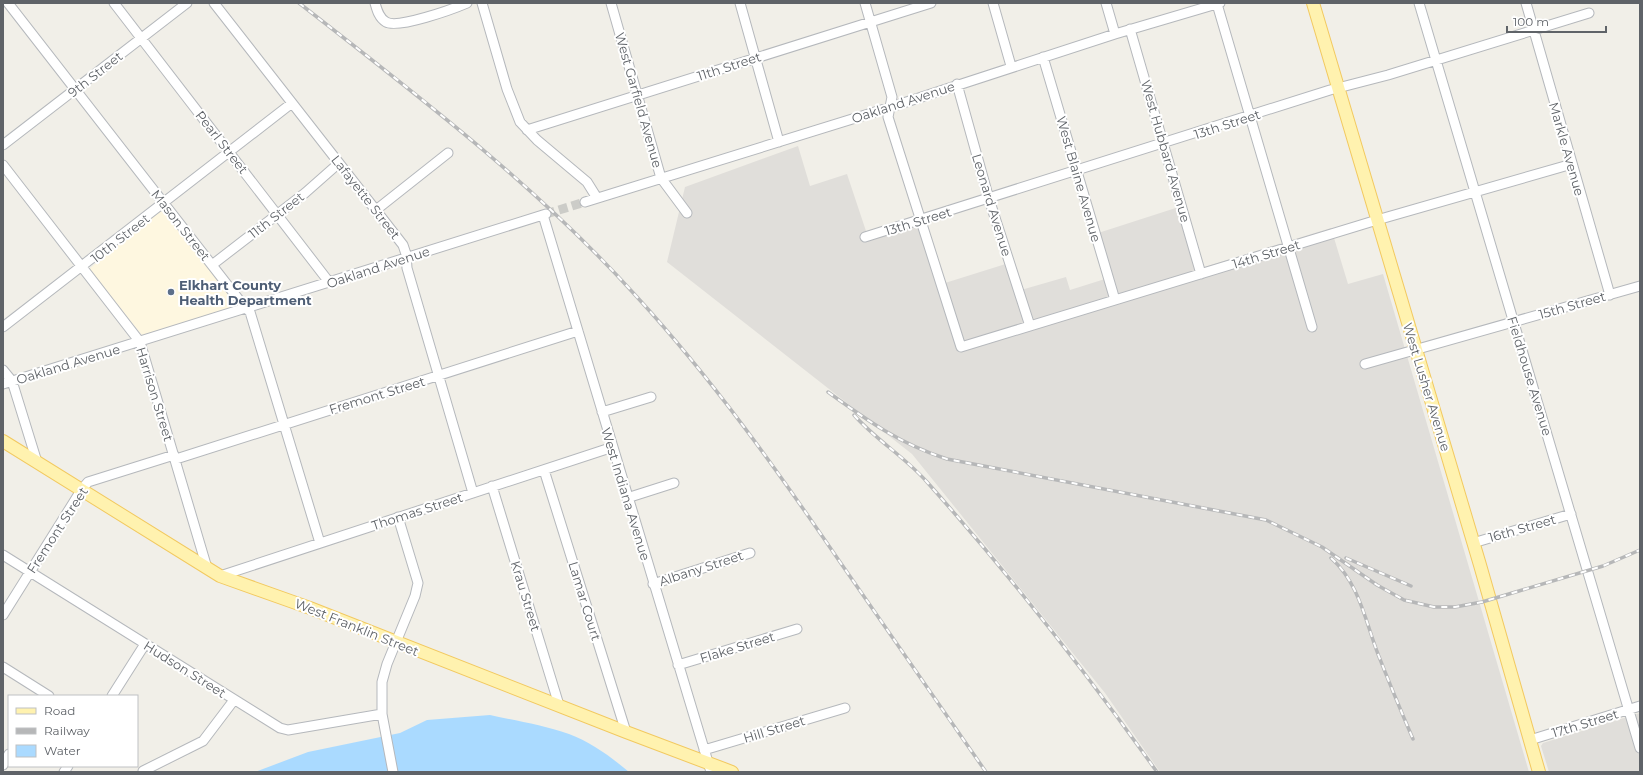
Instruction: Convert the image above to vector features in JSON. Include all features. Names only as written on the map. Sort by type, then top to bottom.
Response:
[{"type":"main road","name":"West Lusher Avenue","points":[[1313,3],[1473,543],[1539,772]]},
{"type":"main road","name":"West Franklin Street","points":[[3,441],[220,576],[310,608],[626,732],[709,767],[732,772]]},
{"type":"street","name":"Mason Street","points":[[8,3],[253,316],[320,543]]},
{"type":"street","name":"Pearl Street","points":[[114,3],[329,282]]},
{"type":"street","name":"9th Street","points":[[3,145],[187,3]]},
{"type":"street","name":"Lafayette Street","points":[[214,3],[403,246],[407,268],[473,492]]},
{"type":"street","points":[[375,3],[378,12],[386,22],[401,23],[467,3]]},
{"type":"street","points":[[482,3],[514,110],[520,122],[527,130],[586,182],[597,198]]},
{"type":"street","name":"West Garfield Avenue","points":[[611,3],[661,178],[687,213]]},
{"type":"street","points":[[740,3],[779,142]]},
{"type":"street","points":[[864,3],[892,97],[888,117],[920,219]]},
{"type":"street","name":"11th Street","points":[[527,130],[931,3]]},
{"type":"street","points":[[993,3],[1011,66]]},
{"type":"street","points":[[1106,3],[1115,34]]},
{"type":"street","name":"Fieldhouse Avenue","points":[[1419,3],[1640,748]]},
{"type":"street","name":"Markle Avenue","points":[[1526,3],[1610,295]]},
{"type":"street","points":[[1214,4],[1250,116],[1312,327]]},
{"type":"street","name":"Oakland Avenue","points":[[585,202],[779,142],[1011,66],[1214,4]]},
{"type":"street","name":"13th Street","points":[[865,237],[1250,116],[1589,13]]},
{"type":"street","name":"West Hubbard Avenue","points":[[1130,29],[1201,274]]},
{"type":"street","name":"West Blaine Avenue","points":[[1044,57],[1115,300]]},
{"type":"street","name":"Leonard Avenue","points":[[957,84],[989,199],[1030,326]]},
{"type":"street","name":"10th Street","points":[[3,327],[230,153],[292,103]]},
{"type":"street","points":[[376,210],[448,153]]},
{"type":"street","name":"11th Street","points":[[212,264],[278,214],[339,163]]},
{"type":"street","name":"14th Street","points":[[920,219],[961,347],[1377,220],[1475,194],[1572,164]]},
{"type":"street","name":"Harrison Street","points":[[3,165],[81,268],[140,342],[175,457],[206,568]]},
{"type":"street","name":"Oakland Avenue","points":[[8,383],[544,214]]},
{"type":"street","name":"West Indiana Avenue","points":[[544,214],[627,498],[709,767]]},
{"type":"street","name":"15th Street","points":[[1365,364],[1416,351],[1640,286]]},
{"type":"street","name":"Fremont Street","points":[[3,614],[82,489],[88,482],[285,424],[578,331]]},
{"type":"street","points":[[3,370],[37,462]]},
{"type":"street","points":[[602,412],[651,397]]},
{"type":"street","name":"Thomas Street","points":[[220,576],[613,447]]},
{"type":"street","name":"Lamar Court","points":[[544,470],[626,732]]},
{"type":"street","points":[[627,498],[674,483]]},
{"type":"street","name":"Krau Street","points":[[492,486],[560,706]]},
{"type":"street","name":"16th Street","points":[[1473,543],[1571,514]]},
{"type":"street","points":[[392,772],[383,718],[382,682],[387,664],[418,583],[398,517]]},
{"type":"street","name":"Albany Street","points":[[653,584],[750,553]]},
{"type":"street","name":"Hudson Street","points":[[3,555],[280,728],[288,730],[383,718]]},
{"type":"street","name":"Flake Street","points":[[678,665],[797,629]]},
{"type":"street","points":[[113,695],[145,644]]},
{"type":"street","points":[[3,666],[44,694]]},
{"type":"street","points":[[143,771],[203,741],[234,700]]},
{"type":"street","name":"17th Street","points":[[1530,740],[1640,706]]},
{"type":"street","name":"Hill Street","points":[[704,750],[845,708]]},
{"type":"street","points":[[3,765],[8,756]]},
{"type":"shaded area","points":[[798,146],[810,186],[847,174],[867,234],[923,215],[945,283],[1012,262],[1021,290],[1066,277],[1070,290],[1105,279],[1092,235],[1185,205],[1204,267],[1331,228],[1348,284],[1383,274],[1529,772],[1160,772],[1105,693],[912,454],[667,262],[685,187]]},
{"type":"shaded area","points":[[163,211],[234,300],[234,305],[231,308],[142,335],[89,269],[159,212]]},
{"type":"shaded area","points":[[1640,713],[1640,772],[1549,772],[1541,746],[1543,743]]},
{"type":"water","points":[[490,715],[530,723],[577,737],[600,750],[629,772],[255,772],[308,752],[400,733],[427,720]]},
{"type":"tunnel","points":[[546,214],[585,202]]},
{"type":"railway","points":[[299,3],[388,72],[517,179],[599,256],[665,328],[718,393],[768,460],[986,772]]},
{"type":"railway","points":[[828,392],[857,413],[899,439],[947,459],[1266,520],[1322,547],[1377,585],[1404,600],[1434,607],[1455,607],[1482,602],[1603,566],[1640,550]]},
{"type":"railway","points":[[854,415],[927,482],[988,552],[1103,697],[1157,772]]},
{"type":"railway","points":[[1331,558],[1341,568],[1355,590],[1378,654],[1413,739]]},
{"type":"railway","points":[[1346,558],[1411,586]]},
{"type":"place","name":"Elkhart County Health Department","points":[[171,292]]}]
